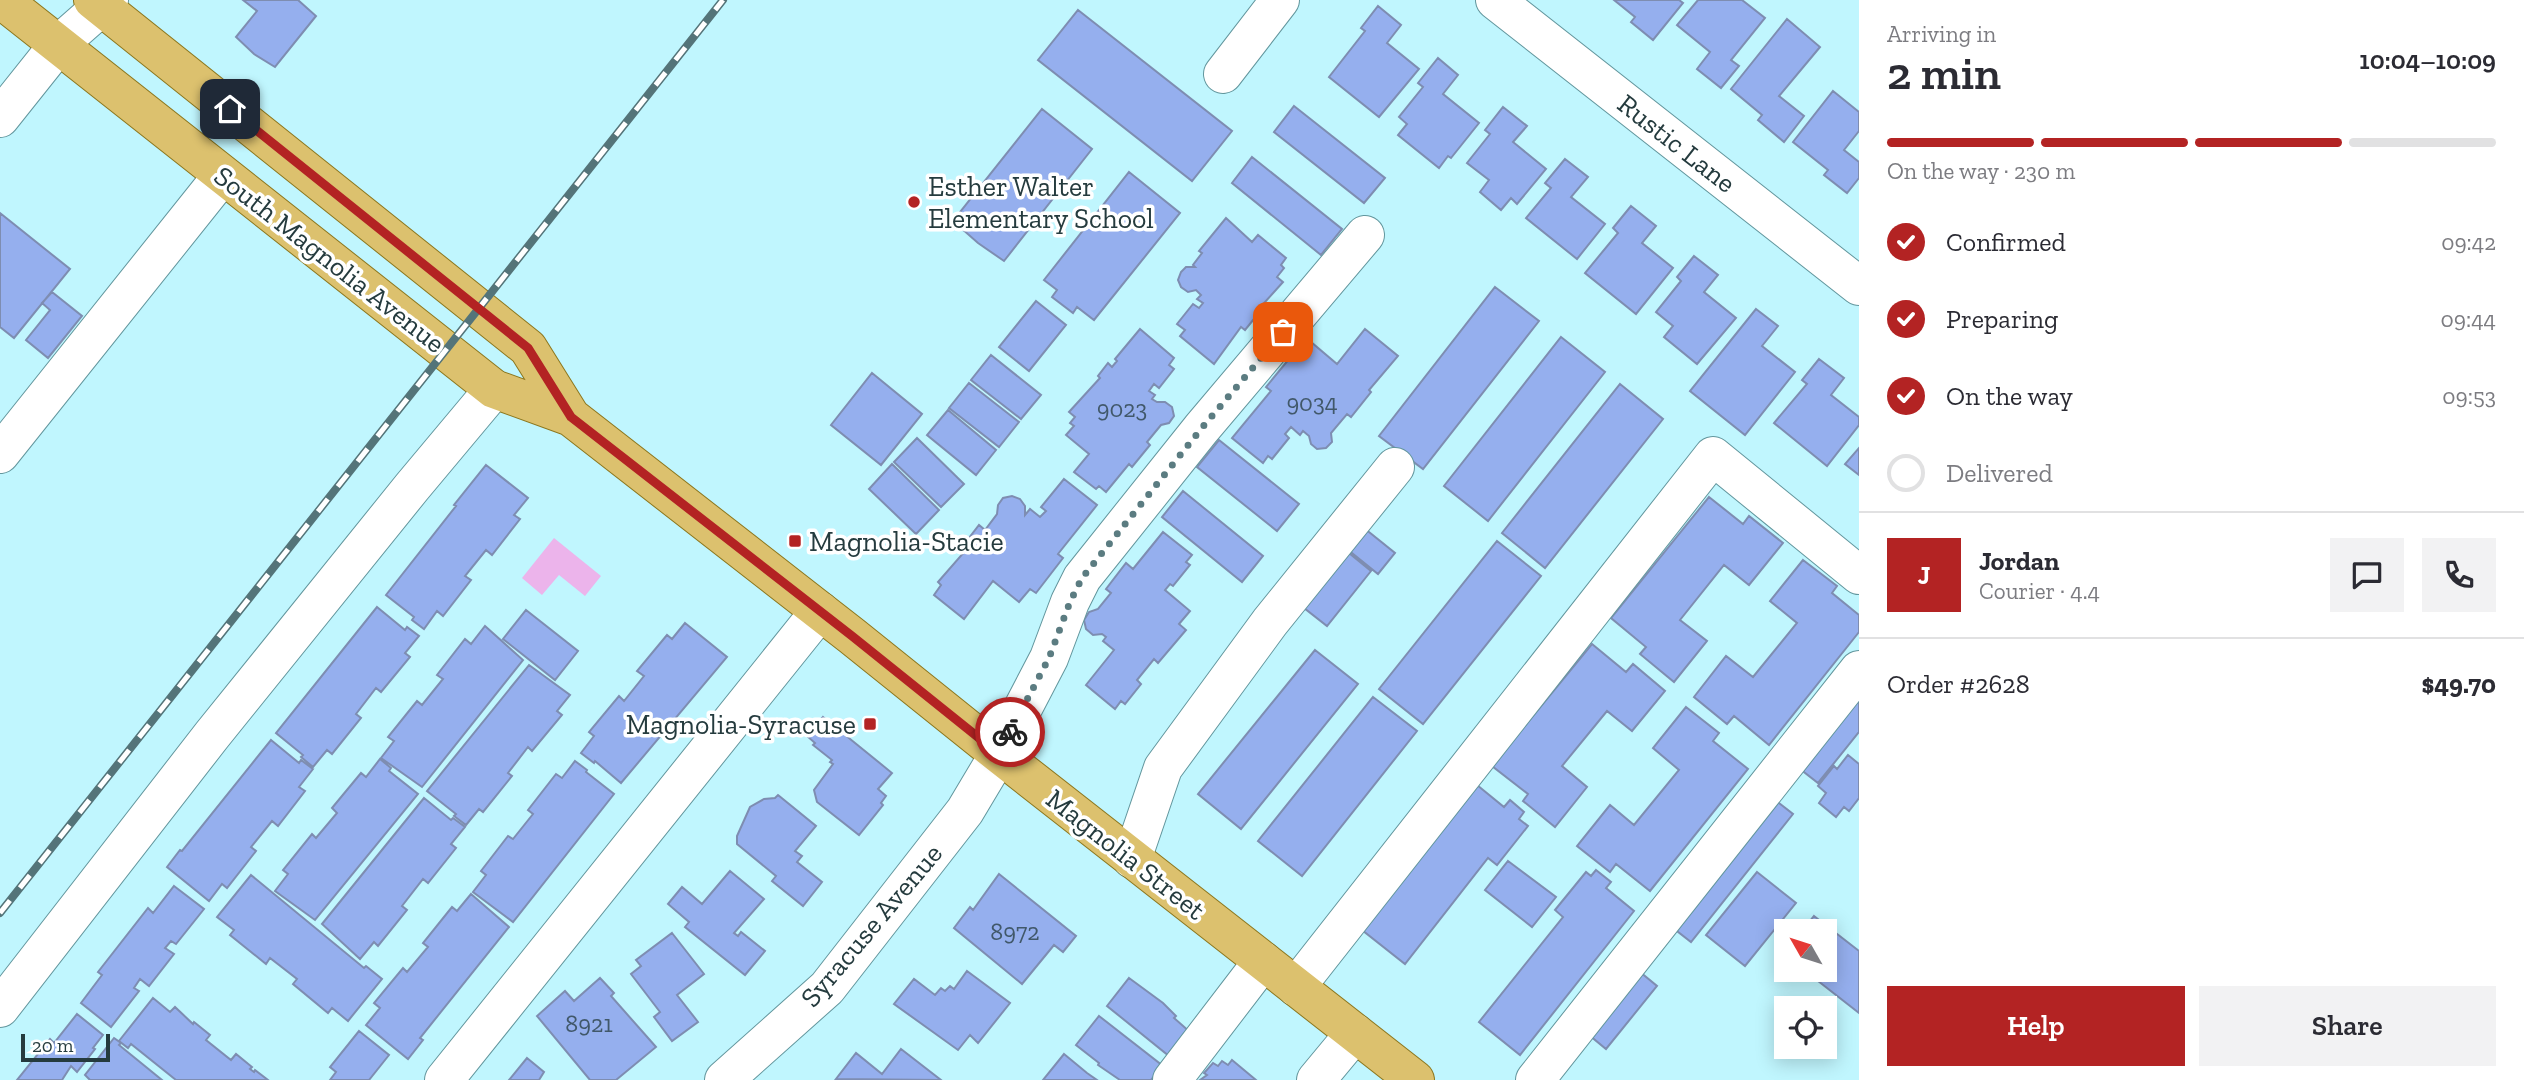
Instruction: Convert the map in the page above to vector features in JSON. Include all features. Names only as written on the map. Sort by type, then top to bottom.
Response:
[{"type":"main road","name":"South Magnolia Avenue","points":[[2,0],[494,389],[571,417],[640,472]]},
{"type":"main road","name":"South Magnolia Avenue","points":[[101,3],[528,348],[571,417]]},
{"type":"main road","name":"Magnolia Street","points":[[640,472],[1415,1080]]},
{"type":"street","points":[[1223,74],[1280,0]]},
{"type":"street","name":"Rustic Lane","points":[[1495,0],[1859,286]]},
{"type":"street","points":[[0,118],[59,44],[101,3]]},
{"type":"street","points":[[0,454],[222,176]]},
{"type":"street","name":"Syracuse Avenue","points":[[724,1080],[827,988],[965,811],[999,754],[1049,658],[1082,578],[1201,429],[1365,234]]},
{"type":"street","points":[[0,1007],[212,735],[494,389]]},
{"type":"street","points":[[1296,987],[1713,456],[1859,575]]},
{"type":"street","points":[[1132,859],[1163,768],[1270,622],[1395,467]]},
{"type":"street","points":[[444,1080],[820,611]]},
{"type":"street","points":[[1535,1080],[1859,670]]},
{"type":"street","points":[[1172,1080],[1263,961]]},
{"type":"street","points":[[1316,1080],[1355,1033]]},
{"type":"shaded area","points":[[554,538],[601,576],[585,596],[559,575],[542,595],[522,578]]},
{"type":"building","points":[[243,0],[298,0],[316,16],[275,67],[254,54],[236,37],[257,11]]},
{"type":"building","points":[[1614,0],[1679,0],[1683,3],[1653,40],[1631,22],[1635,17]]},
{"type":"building","points":[[1698,0],[1742,0],[1765,18],[1731,60],[1739,66],[1721,88],[1697,69],[1710,52],[1677,25]]},
{"type":"building","points":[[1378,6],[1401,25],[1387,43],[1419,69],[1379,117],[1329,77],[1365,31],[1361,28]]},
{"type":"building","points":[[1078,10],[1232,131],[1192,181],[1038,60]]},
{"type":"building","points":[[1787,19],[1820,47],[1779,96],[1804,116],[1784,142],[1758,120],[1762,115],[1731,89]]},
{"type":"building","points":[[1438,58],[1458,75],[1443,94],[1479,123],[1451,158],[1448,156],[1439,168],[1398,135],[1407,124],[1399,117],[1423,87],[1418,83]]},
{"type":"building","points":[[1833,91],[1859,112],[1859,131],[1844,150],[1859,162],[1859,178],[1847,193],[1824,175],[1828,170],[1793,142]]},
{"type":"building","points":[[1294,106],[1385,178],[1364,203],[1274,132]]},
{"type":"building","points":[[1503,107],[1527,126],[1513,142],[1546,169],[1517,204],[1511,198],[1501,210],[1480,192],[1489,180],[1467,163],[1490,134],[1485,130]]},
{"type":"building","points":[[1042,109],[1092,149],[1004,261],[953,221]]},
{"type":"building","points":[[1252,157],[1342,229],[1321,255],[1232,183]]},
{"type":"building","points":[[1565,159],[1588,177],[1571,197],[1605,224],[1577,259],[1526,218],[1551,188],[1545,183]]},
{"type":"building","points":[[1129,172],[1180,213],[1094,320],[1077,307],[1073,313],[1052,297],[1057,290],[1044,280]]},
{"type":"building","points":[[1631,206],[1656,226],[1642,243],[1673,268],[1636,314],[1585,273],[1618,233],[1613,228]]},
{"type":"building","points":[[0,213],[70,269],[14,338],[0,327]]},
{"type":"building","points":[[1226,218],[1252,242],[1258,235],[1286,258],[1281,265],[1284,268],[1277,277],[1283,282],[1256,312],[1258,314],[1245,330],[1241,327],[1214,364],[1180,336],[1185,330],[1177,324],[1193,304],[1199,308],[1203,303],[1197,299],[1201,295],[1196,290],[1188,292],[1181,287],[1178,280],[1186,267],[1195,267],[1193,265],[1202,253],[1199,251]]},
{"type":"building","points":[[1694,256],[1718,275],[1704,292],[1736,318],[1697,364],[1664,337],[1673,326],[1656,312],[1681,281],[1677,277]]},
{"type":"building","points":[[1495,287],[1539,321],[1423,469],[1379,436]]},
{"type":"building","points":[[52,292],[82,316],[48,358],[26,340],[50,310],[42,303]]},
{"type":"building","points":[[1036,301],[1066,325],[1029,371],[999,347]]},
{"type":"building","points":[[1756,309],[1778,326],[1762,346],[1795,372],[1745,435],[1690,391]]},
{"type":"building","points":[[1140,329],[1174,358],[1169,365],[1174,369],[1159,388],[1154,384],[1149,391],[1155,395],[1152,399],[1172,407],[1174,416],[1169,423],[1161,425],[1147,442],[1150,445],[1132,467],[1129,464],[1106,492],[1099,486],[1096,489],[1074,472],[1089,454],[1066,435],[1074,426],[1070,423],[1075,417],[1069,412],[1100,378],[1098,376],[1108,363],[1112,367],[1117,361],[1115,359]]},
{"type":"building","points":[[1365,329],[1398,356],[1369,390],[1371,392],[1351,417],[1347,414],[1331,433],[1332,442],[1326,448],[1317,449],[1311,444],[1309,436],[1303,431],[1300,435],[1291,427],[1285,434],[1289,438],[1272,459],[1268,456],[1263,463],[1232,438],[1271,391],[1266,387],[1294,353],[1299,357],[1311,342],[1337,364]]},
{"type":"building","points":[[1561,337],[1605,372],[1488,521],[1444,486]]},
{"type":"building","points":[[991,355],[1041,395],[1021,419],[971,380]]},
{"type":"building","points":[[1819,359],[1844,378],[1831,395],[1859,417],[1859,425],[1827,466],[1774,423],[1807,384],[1802,380]]},
{"type":"building","points":[[872,373],[922,414],[881,465],[831,425]]},
{"type":"building","points":[[969,383],[1019,422],[999,447],[949,408]]},
{"type":"building","points":[[1620,384],[1663,419],[1545,568],[1502,533]]},
{"type":"building","points":[[948,410],[996,450],[976,475],[927,435]]},
{"type":"building","points":[[917,438],[964,484],[941,507],[894,462]]},
{"type":"building","points":[[1219,440],[1299,504],[1277,531],[1197,467]]},
{"type":"building","points":[[1859,448],[1859,475],[1845,464]]},
{"type":"building","points":[[892,464],[939,510],[916,534],[869,489]]},
{"type":"building","points":[[486,465],[528,498],[514,515],[520,519],[492,555],[486,550],[465,576],[471,580],[443,616],[437,611],[424,629],[412,620],[414,617],[386,595]]},
{"type":"building","points":[[1064,479],[1097,505],[1058,554],[1063,558],[1036,593],[1030,589],[1019,602],[993,581],[964,619],[934,595],[941,585],[938,582],[966,550],[962,547],[979,525],[985,530],[997,514],[998,505],[1003,498],[1012,496],[1020,499],[1025,506],[1025,515],[1030,509],[1040,517],[1046,511],[1041,507]]},
{"type":"building","points":[[1183,491],[1263,556],[1242,582],[1162,517]]},
{"type":"building","points":[[1709,497],[1743,524],[1749,516],[1783,543],[1749,585],[1724,565],[1680,620],[1707,641],[1674,682],[1640,654],[1646,647],[1611,618]]},
{"type":"building","points":[[1364,528],[1395,553],[1378,574],[1347,549]]},
{"type":"building","points":[[1163,532],[1192,555],[1186,562],[1190,565],[1173,586],[1170,584],[1165,590],[1190,611],[1179,624],[1186,630],[1158,663],[1154,659],[1137,680],[1141,684],[1125,704],[1121,701],[1115,709],[1086,685],[1114,650],[1103,641],[1106,637],[1102,634],[1093,635],[1086,629],[1084,620],[1089,612],[1098,609],[1111,593],[1106,589],[1126,563],[1133,569]]},
{"type":"building","points":[[1497,541],[1541,576],[1423,724],[1379,689]]},
{"type":"building","points":[[1344,549],[1371,571],[1327,626],[1299,604]]},
{"type":"building","points":[[1803,560],[1837,586],[1832,593],[1859,615],[1859,632],[1769,745],[1734,716],[1727,724],[1694,697],[1726,656],[1753,677],[1797,623],[1770,601]]},
{"type":"building","points":[[377,607],[405,630],[407,627],[419,636],[405,653],[410,657],[381,692],[376,688],[356,714],[361,718],[332,754],[327,750],[313,767],[276,733]]},
{"type":"building","points":[[526,610],[578,651],[555,680],[503,639]]},
{"type":"building","points":[[685,623],[727,657],[621,783],[581,753],[594,736],[589,732],[619,696],[624,701],[644,676],[637,671],[667,635],[672,639]]},
{"type":"building","points":[[485,626],[523,660],[422,787],[381,758],[394,741],[388,737],[417,701],[422,705],[443,679],[437,675],[465,639],[471,644]]},
{"type":"building","points":[[1592,644],[1626,672],[1633,664],[1665,691],[1632,731],[1607,711],[1562,766],[1587,787],[1555,827],[1523,801],[1528,794],[1492,766]]},
{"type":"building","points":[[1315,650],[1358,684],[1241,829],[1198,794]]},
{"type":"building","points":[[529,665],[570,695],[557,711],[562,715],[532,751],[528,747],[508,773],[512,776],[483,812],[479,809],[466,825],[427,791]]},
{"type":"building","points":[[1859,686],[1859,732],[1818,783],[1795,765]]},
{"type":"building","points":[[1373,697],[1417,731],[1302,876],[1258,841]]},
{"type":"building","points":[[1686,707],[1719,733],[1713,741],[1748,769],[1650,891],[1616,864],[1610,872],[1577,846],[1610,805],[1634,825],[1679,770],[1653,748]]},
{"type":"building","points":[[823,717],[892,773],[878,789],[886,796],[881,803],[883,805],[859,835],[817,802],[814,790],[833,764],[807,736]]},
{"type":"building","points":[[271,740],[299,763],[301,760],[313,769],[299,787],[305,791],[278,826],[272,821],[251,847],[256,851],[227,888],[222,884],[209,901],[167,867]]},
{"type":"building","points":[[1848,755],[1859,764],[1859,798],[1849,811],[1844,807],[1836,817],[1819,803],[1826,793],[1818,786],[1834,766],[1837,769]]},
{"type":"building","points":[[380,759],[391,768],[389,771],[418,794],[315,920],[275,891],[288,874],[283,870],[312,834],[316,838],[337,813],[332,808],[361,773],[366,777]]},
{"type":"building","points":[[575,761],[614,794],[513,922],[473,892],[486,875],[481,871],[508,836],[513,839],[533,814],[528,810],[556,774],[562,778]]},
{"type":"building","points":[[1477,785],[1504,807],[1510,800],[1524,812],[1519,819],[1528,826],[1497,865],[1488,858],[1405,964],[1362,930]]},
{"type":"building","points":[[778,795],[816,826],[795,851],[802,856],[797,862],[822,882],[803,906],[772,881],[776,876],[737,844],[737,836],[750,807]]},
{"type":"building","points":[[1770,796],[1793,814],[1691,942],[1668,924]]},
{"type":"building","points":[[424,798],[451,820],[453,818],[465,827],[451,844],[456,848],[428,883],[423,879],[402,906],[407,910],[378,946],[374,942],[360,959],[322,924]]},
{"type":"building","points":[[1508,861],[1556,897],[1532,927],[1485,890]]},
{"type":"building","points":[[1596,870],[1611,882],[1606,888],[1634,911],[1520,1055],[1479,1022],[1563,917],[1555,910],[1586,872],[1591,876]]},
{"type":"building","points":[[730,871],[764,899],[734,933],[738,936],[741,932],[765,951],[745,975],[685,927],[689,922],[668,904],[682,887],[702,904]]},
{"type":"building","points":[[1757,872],[1796,903],[1783,919],[1774,919],[1774,930],[1745,966],[1706,935]]},
{"type":"building","points":[[999,874],[1076,936],[1063,952],[1054,945],[1022,984],[954,928],[970,907],[973,910]]},
{"type":"building","points":[[251,875],[364,968],[366,966],[382,979],[348,1021],[332,1008],[328,1013],[293,984],[297,979],[270,958],[266,964],[230,935],[234,930],[217,917]]},
{"type":"building","points":[[174,886],[204,909],[176,944],[171,941],[165,948],[174,954],[149,986],[140,979],[134,988],[139,991],[111,1027],[81,1003],[102,975],[98,972],[148,908],[153,913]]},
{"type":"building","points":[[471,894],[509,927],[420,1038],[423,1040],[408,1059],[366,1025],[380,1008],[374,1003],[403,968],[407,972],[428,947],[423,943],[452,907],[457,911]]},
{"type":"building","points":[[672,933],[704,974],[677,995],[698,1022],[672,1041],[654,1017],[660,1012],[631,974],[641,966],[636,960]]},
{"type":"building","points":[[1838,935],[1859,951],[1859,1013],[1819,982],[1838,982]]},
{"type":"building","points":[[1634,967],[1657,986],[1606,1049],[1583,1030]]},
{"type":"building","points":[[967,971],[1010,1003],[978,1043],[970,1035],[958,1050],[894,1004],[914,979],[935,995],[941,988],[945,991],[950,986],[954,989]]},
{"type":"building","points":[[600,978],[614,993],[611,996],[656,1047],[616,1080],[590,1080],[537,1016],[565,991],[574,1001]]},
{"type":"building","points":[[1129,978],[1163,1003],[1176,1016],[1174,1018],[1190,1032],[1169,1056],[1107,1006]]},
{"type":"building","points":[[153,998],[170,1012],[175,1007],[210,1035],[206,1040],[231,1060],[236,1054],[252,1067],[250,1069],[268,1080],[176,1080],[131,1044],[128,1048],[119,1041]]},
{"type":"building","points":[[77,1014],[103,1035],[77,1072],[71,1066],[62,1080],[17,1080],[50,1039],[54,1043]]},
{"type":"building","points":[[1099,1016],[1163,1066],[1151,1080],[1120,1080],[1076,1045]]},
{"type":"building","points":[[359,1031],[389,1055],[369,1080],[330,1080],[336,1072],[330,1067]]},
{"type":"building","points":[[114,1038],[162,1080],[90,1080],[85,1075]]},
{"type":"building","points":[[901,1049],[941,1080],[836,1079],[856,1053],[882,1074]]},
{"type":"building","points":[[1064,1054],[1087,1073],[1097,1080],[1043,1080]]},
{"type":"building","points":[[527,1058],[544,1072],[539,1080],[509,1080]]},
{"type":"building","points":[[1232,1060],[1256,1080],[1200,1080],[1207,1075],[1204,1073],[1213,1063],[1218,1066],[1222,1061],[1228,1065]]},
{"type":"railway","points":[[0,913],[723,0]]},
{"type":"way so far","points":[[1010,732],[1049,658],[1082,578],[1201,429],[1283,332]]},
{"type":"place","name":"Esther Walter Elementary School","points":[[914,202]]},
{"type":"place","name":"Magnolia-Stacie","points":[[795,541]]},
{"type":"place","name":"Magnolia-Syracuse","points":[[870,724]]},
{"type":"route","points":[[230,109],[528,348],[571,417],[999,754],[1010,732]]}]
